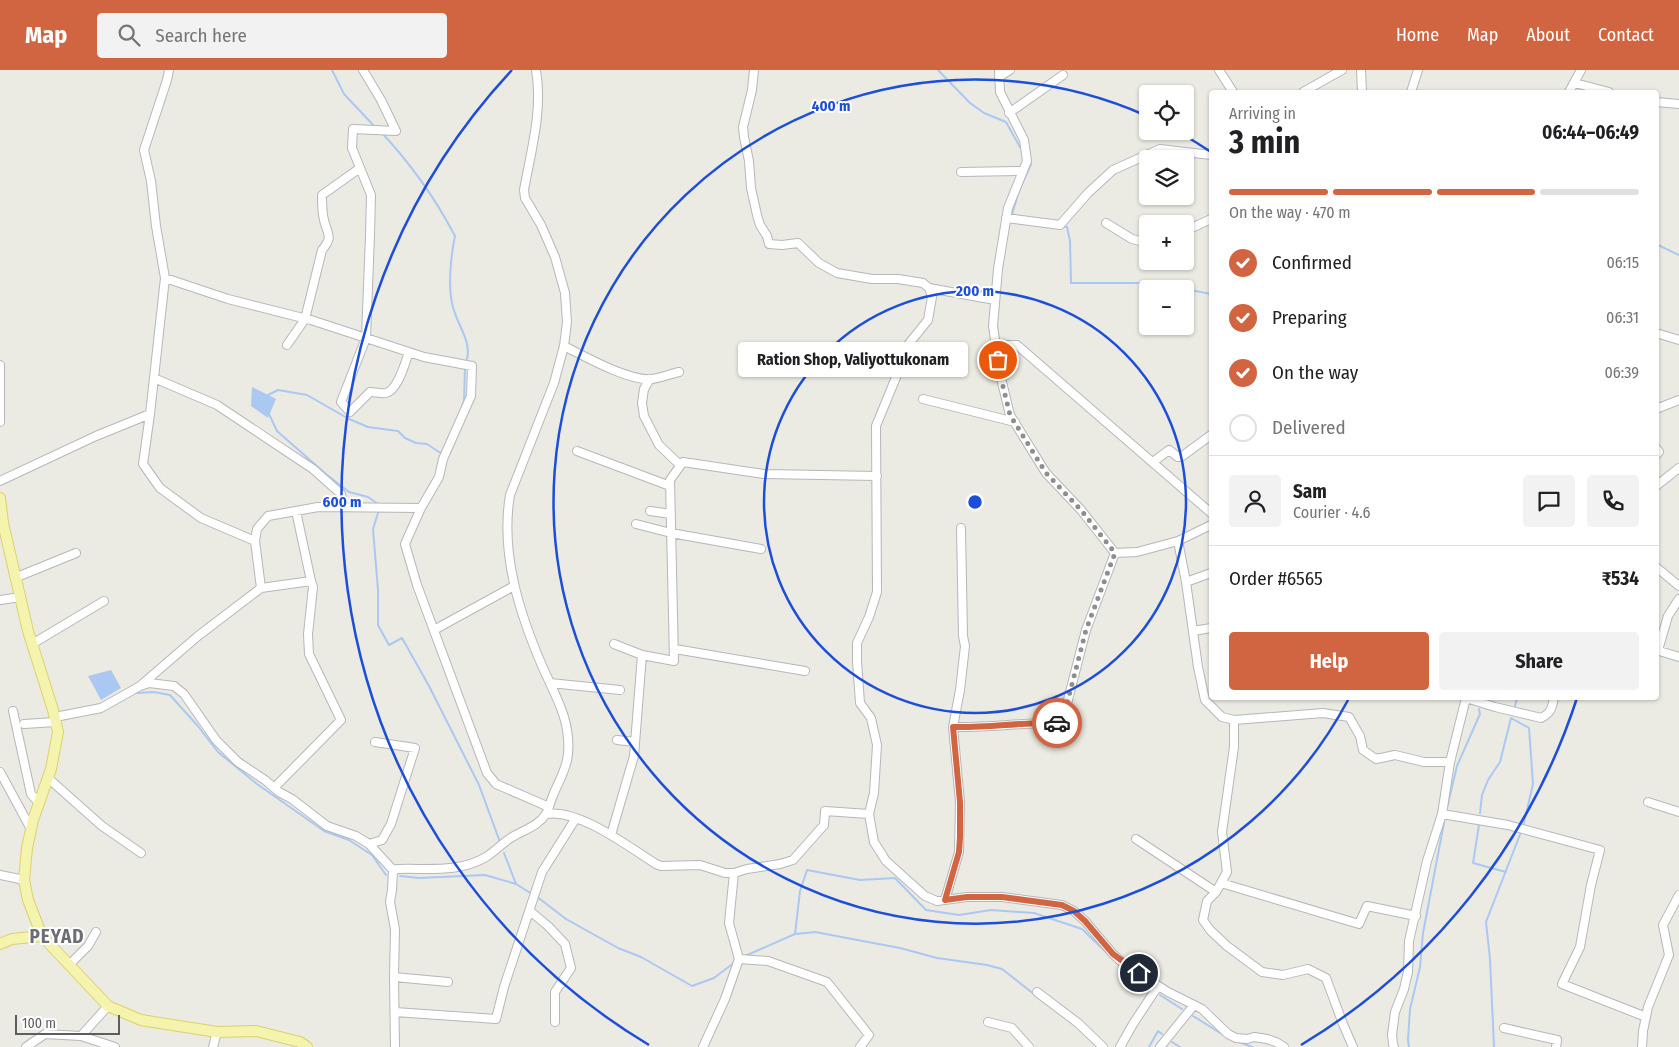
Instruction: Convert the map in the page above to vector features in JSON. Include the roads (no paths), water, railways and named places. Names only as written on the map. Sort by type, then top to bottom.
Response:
[{"type":"main road","points":[[0,499],[1,523],[17,577],[32,644],[58,732],[51,769],[31,829],[24,880],[28,900],[42,936],[108,1006],[141,1020],[217,1032],[256,1031],[300,1042],[307,1047]]},
{"type":"main road","points":[[0,944],[12,939],[42,936]]},
{"type":"street","points":[[168,70],[167,80],[144,150],[151,181],[165,278],[143,464],[160,488],[201,518],[255,541]]},
{"type":"street","points":[[362,70],[381,100],[396,131],[353,129],[352,148],[371,195],[366,338],[341,402],[350,412],[370,392],[385,394],[392,390],[409,352]]},
{"type":"street","points":[[393,870],[455,868],[471,864],[489,856],[515,835],[542,820],[548,811],[568,755],[568,736],[563,712],[528,631],[514,586],[508,527],[510,495],[548,400],[564,346],[567,322],[561,276],[548,241],[525,198],[524,190],[538,111],[536,70]]},
{"type":"street","points":[[754,70],[752,90],[743,127],[755,208],[760,225],[767,236],[769,244],[798,243],[819,263],[836,273],[872,279],[915,281],[923,283],[929,288],[995,300]]},
{"type":"street","points":[[1010,70],[999,73],[1000,92],[1024,140],[1027,161],[1008,208],[998,269],[993,326],[1000,374],[1010,415],[1046,473],[1081,510],[1115,553]]},
{"type":"street","points":[[1219,70],[1232,90]]},
{"type":"street","points":[[1307,90],[1342,70]]},
{"type":"street","points":[[1361,70],[1362,90]]},
{"type":"street","points":[[1412,90],[1418,70]]},
{"type":"street","points":[[1570,90],[1582,70]]},
{"type":"street","points":[[1010,113],[1063,75]]},
{"type":"street","points":[[1574,83],[1601,90]]},
{"type":"street","points":[[1659,102],[1679,104]]},
{"type":"street","points":[[1006,218],[1060,225],[1088,193],[1113,170],[1160,150],[1209,155]]},
{"type":"street","points":[[288,345],[305,319],[322,250],[326,245],[329,232],[324,221],[322,196],[360,168]]},
{"type":"street","points":[[961,172],[1023,171]]},
{"type":"street","points":[[1194,227],[1209,220]]},
{"type":"street","points":[[1106,222],[1132,239],[1139,241]]},
{"type":"street","points":[[165,278],[228,299],[305,319],[424,357],[472,366],[471,396],[443,459],[439,477],[421,508],[405,544],[434,630],[487,773],[496,784],[548,811],[576,818],[611,835],[656,864],[662,866],[700,865],[725,873],[734,873],[793,860],[824,825],[826,811],[869,814]]},
{"type":"street","points":[[929,288],[932,297],[928,320],[907,346],[876,426],[877,592],[858,643],[857,661],[860,703],[871,718],[877,745],[874,793],[869,814],[874,842],[886,861],[925,896],[937,901],[967,897],[1002,897],[1062,905],[1074,911],[1085,921],[1124,964],[1158,986],[1202,1009],[1228,1034],[1236,1038],[1247,1039],[1254,1037],[1267,1039],[1284,1047]]},
{"type":"street","points":[[1659,334],[1679,340]]},
{"type":"street","points":[[996,345],[1017,345],[1209,511]]},
{"type":"street","points":[[564,346],[613,370],[650,379],[679,372]]},
{"type":"street","points":[[0,366],[0,422]]},
{"type":"street","points":[[154,378],[217,405],[313,469],[341,494],[343,508]]},
{"type":"street","points":[[650,379],[644,389],[642,403],[644,416],[659,445],[680,465]]},
{"type":"street","points":[[923,399],[1015,422]]},
{"type":"street","points":[[1659,407],[1679,400]]},
{"type":"street","points":[[0,481],[96,436],[150,414]]},
{"type":"street","points":[[1153,462],[1169,450],[1181,457],[1209,436]]},
{"type":"street","points":[[577,451],[670,486]]},
{"type":"street","points":[[614,644],[642,654],[674,661],[670,480],[683,462],[764,474],[877,476]]},
{"type":"street","points":[[1659,484],[1679,468]]},
{"type":"street","points":[[261,588],[255,541],[257,530],[268,516],[318,508],[421,508]]},
{"type":"street","points":[[274,788],[340,720],[309,654],[308,634],[313,587],[296,511]]},
{"type":"street","points":[[650,511],[671,514]]},
{"type":"street","points":[[636,524],[671,533],[761,548]]},
{"type":"street","points":[[1115,553],[1137,552],[1178,541],[1209,527]]},
{"type":"street","points":[[945,900],[959,852],[960,837],[960,802],[953,727],[965,646],[963,636],[961,528]]},
{"type":"street","points":[[1178,541],[1206,700],[1222,717],[1234,720],[1323,713],[1349,718],[1360,736],[1363,750],[1376,759],[1395,755],[1424,762],[1450,762]]},
{"type":"street","points":[[17,577],[76,553]]},
{"type":"street","points":[[953,727],[982,728],[1032,722],[1062,723],[1086,630],[1115,553]]},
{"type":"street","points":[[1659,569],[1679,586]]},
{"type":"street","points":[[1186,582],[1209,574]]},
{"type":"street","points":[[140,686],[198,636],[261,588],[311,581]]},
{"type":"street","points":[[434,630],[514,586]]},
{"type":"street","points":[[0,600],[21,597]]},
{"type":"street","points":[[1659,644],[1668,616],[1679,599]]},
{"type":"street","points":[[32,644],[104,601]]},
{"type":"street","points":[[1193,631],[1209,628]]},
{"type":"street","points":[[675,649],[805,671]]},
{"type":"street","points":[[1659,651],[1679,657]]},
{"type":"street","points":[[611,835],[634,756],[642,654]]},
{"type":"street","points":[[24,724],[56,720],[101,708],[149,683],[167,684],[179,689],[184,694],[207,729],[225,750],[327,826],[356,836],[369,844],[393,870],[390,902],[395,929],[395,1047]]},
{"type":"street","points":[[550,683],[620,690]]},
{"type":"street","points":[[1394,1047],[1392,1035],[1395,1012],[1408,972],[1409,941],[1427,861],[1442,814],[1450,762],[1466,700]]},
{"type":"street","points":[[1472,700],[1542,718],[1552,708],[1554,700]]},
{"type":"street","points":[[13,711],[31,794],[39,803]]},
{"type":"street","points":[[1234,720],[1234,747],[1222,832],[1227,872],[1216,892],[1208,901],[1202,920],[1227,946],[1262,972],[1283,975],[1308,969],[1326,978],[1353,1047]]},
{"type":"street","points":[[617,740],[635,742]]},
{"type":"street","points":[[369,844],[382,840],[391,824],[415,748],[375,742]]},
{"type":"street","points":[[0,772],[31,829]]},
{"type":"street","points":[[48,778],[102,826],[141,853]]},
{"type":"street","points":[[1648,802],[1679,812]]},
{"type":"street","points":[[1442,814],[1517,828],[1600,850],[1591,885],[1580,947],[1562,984],[1646,1016]]},
{"type":"street","points":[[395,1012],[496,1019],[504,987],[542,872],[576,818]]},
{"type":"street","points":[[1136,839],[1216,892]]},
{"type":"street","points":[[704,1047],[725,999],[739,959],[729,923],[734,873]]},
{"type":"street","points":[[0,875],[24,880]]},
{"type":"street","points":[[1221,883],[1360,924],[1367,906],[1416,916]]},
{"type":"street","points":[[1642,1047],[1648,1008],[1669,955],[1663,925],[1679,895]]},
{"type":"street","points":[[530,912],[548,926],[564,944],[571,968],[555,992],[555,1022]]},
{"type":"street","points":[[68,965],[88,946],[96,932]]},
{"type":"street","points":[[739,959],[768,961],[827,982],[869,1035],[860,1047]]},
{"type":"street","points":[[394,977],[448,982]]},
{"type":"street","points":[[1120,1047],[1158,986]]},
{"type":"street","points":[[1037,992],[1078,1022],[1104,1047]]},
{"type":"street","points":[[1160,1047],[1194,1005]]},
{"type":"street","points":[[81,1036],[108,1006]]},
{"type":"street","points":[[988,1022],[1012,1028],[1029,1047]]},
{"type":"street","points":[[1504,1028],[1557,1040],[1556,1047]]},
{"type":"street","points":[[213,1047],[217,1032]]},
{"type":"street","points":[[26,1047],[44,1034],[81,1036],[115,1047]]},
{"type":"water","points":[[252,387],[276,399],[268,418],[251,406]]},
{"type":"water","points":[[111,670],[121,688],[101,700],[88,676]]},
{"type":"waterway","points":[[332,70],[344,94],[375,127]]},
{"type":"waterway","points":[[938,70],[970,103],[984,113],[1006,122],[1020,147]]},
{"type":"waterway","points":[[381,132],[422,181],[455,236],[450,270],[450,287],[454,310],[467,345],[467,359]]},
{"type":"waterway","points":[[1018,216],[1012,214],[1019,191],[1031,164]]},
{"type":"waterway","points":[[1061,226],[1067,227],[1070,241],[1071,283],[1139,283]]},
{"type":"waterway","points":[[1659,245],[1679,255]]},
{"type":"waterway","points":[[1194,291],[1209,294]]},
{"type":"waterway","points":[[462,406],[464,401],[465,367]]},
{"type":"waterway","points":[[268,395],[278,390],[307,395],[349,419],[368,427],[398,431],[405,438],[416,443],[427,444],[442,453]]},
{"type":"waterway","points":[[269,414],[277,431],[327,475],[349,492],[368,497],[378,504]]},
{"type":"waterway","points":[[379,510],[373,529],[378,590],[378,625],[389,645],[402,638],[429,686],[479,785],[500,842]]},
{"type":"waterway","points":[[137,693],[154,692],[170,695],[218,752],[257,784],[324,831],[349,840],[372,855],[386,875]]},
{"type":"waterway","points":[[1515,706],[1516,700]]},
{"type":"waterway","points":[[1447,808],[1457,766],[1480,714],[1479,709]]},
{"type":"waterway","points":[[1480,813],[1482,795],[1488,780],[1500,762],[1511,718],[1529,728],[1533,784],[1523,827]]},
{"type":"waterway","points":[[1409,1047],[1410,1009],[1420,967],[1423,933],[1444,823]]},
{"type":"waterway","points":[[1479,825],[1473,863],[1506,872]]},
{"type":"waterway","points":[[1494,1047],[1490,959],[1486,922],[1521,832]]},
{"type":"waterway","points":[[504,853],[516,884],[532,894]]},
{"type":"waterway","points":[[795,934],[800,891],[807,870],[860,880],[895,878],[926,910],[959,915],[991,910],[1034,913],[1082,929],[1111,957]]},
{"type":"waterway","points":[[400,876],[419,878],[485,875],[516,884]]},
{"type":"waterway","points":[[536,896],[566,919],[618,948],[641,957],[692,986],[714,978],[735,962]]},
{"type":"waterway","points":[[745,956],[795,934],[815,932],[900,948],[937,958],[1002,969],[1039,998]]},
{"type":"waterway","points":[[1116,962],[1132,977],[1149,988]]},
{"type":"waterway","points":[[1160,995],[1182,1009]]},
{"type":"waterway","points":[[1193,1016],[1225,1036]]},
{"type":"waterway","points":[[1149,1047],[1158,1031],[1162,1034]]},
{"type":"waterway","points":[[1229,1038],[1252,1047]]},
{"type":"waterway","points":[[1172,1042],[1180,1047]]},
{"type":"place","name":"Ration Shop, Valiyottukonam","points":[[998,360]]},
{"type":"district","name":"PEYAD","points":[[57,936]]}]
